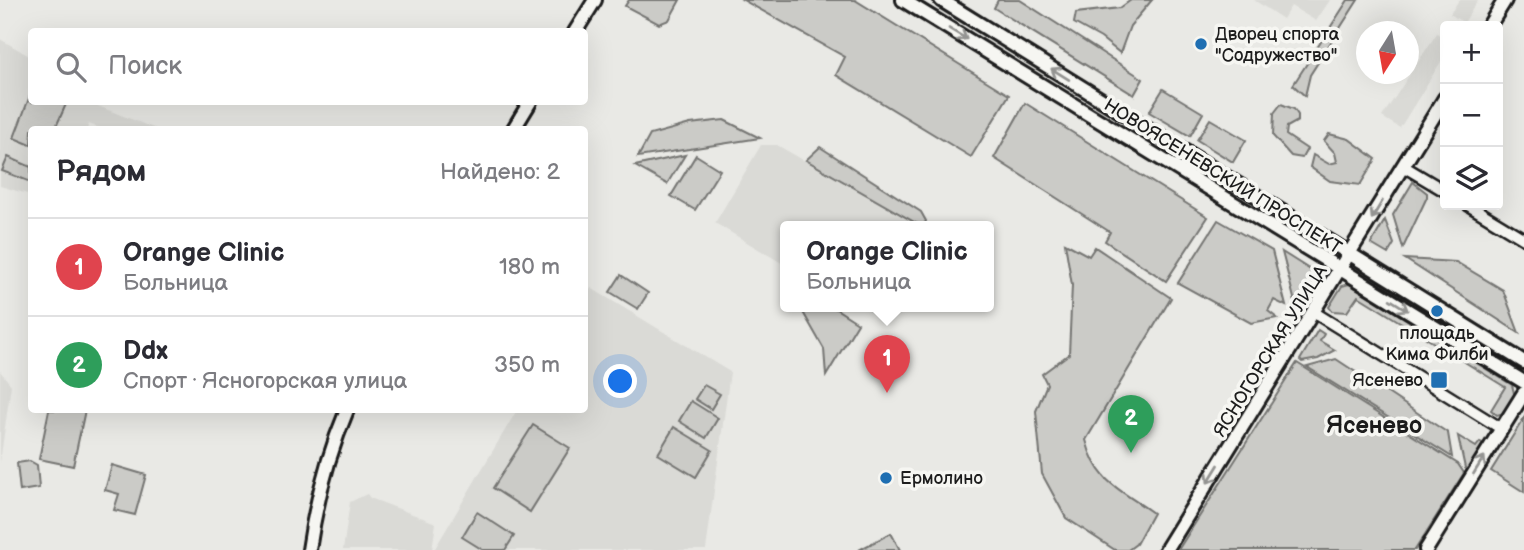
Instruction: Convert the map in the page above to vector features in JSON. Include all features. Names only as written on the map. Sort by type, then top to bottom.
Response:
[{"type":"main road","points":[[578,28],[595,0]]},
{"type":"main road","name":"НОВОЯСЕНЕВСКИЙ ПРОСПЕКТ","points":[[903,0],[1524,382]]},
{"type":"main road","name":"НОВОЯСЕНЕВСКИЙ ПРОСПЕКТ","points":[[941,0],[1524,362]]},
{"type":"main road","points":[[1492,21],[1505,0]]},
{"type":"main road","points":[[515,126],[528,105]]},
{"type":"main road","name":"ЯСНОГОРСКАЯ УЛИЦА","points":[[1166,550],[1315,313],[1440,106]]},
{"type":"main road","points":[[1426,550],[1524,393]]},
{"type":"main road","points":[[309,550],[317,498],[331,446],[346,413]]},
{"type":"street","points":[[1403,166],[1440,188]]},
{"type":"street","points":[[1476,210],[1524,239]]},
{"type":"street","points":[[1315,313],[1502,429]]},
{"type":"shaded area","points":[[629,0],[680,0],[669,20],[659,24],[625,6]]},
{"type":"shaded area","points":[[743,0],[855,0],[1009,95],[971,157],[836,75],[845,57]]},
{"type":"shaded area","points":[[998,0],[1020,0],[1143,79],[1134,95],[994,8]]},
{"type":"shaded area","points":[[1131,0],[1152,0],[1130,26],[1120,53],[1101,38],[1074,23],[1076,13],[1120,8]]},
{"type":"shaded area","points":[[1254,0],[1330,0],[1316,21],[1291,6],[1283,19]]},
{"type":"shaded area","points":[[1348,0],[1358,0],[1310,75],[1305,96],[1293,85]]},
{"type":"shaded area","points":[[1459,0],[1478,0],[1465,21],[1450,14]]},
{"type":"shaded area","points":[[1437,33],[1440,35],[1440,63],[1400,128],[1382,117],[1404,84],[1419,84],[1419,60]]},
{"type":"shaded area","points":[[0,39],[28,55],[28,105],[96,105],[148,126],[28,126],[28,194],[0,186]]},
{"type":"shaded area","points":[[1163,89],[1203,113],[1190,136],[1149,112]]},
{"type":"shaded area","points":[[28,101],[28,105],[66,105],[56,126],[28,126],[28,144],[14,138]]},
{"type":"shaded area","points":[[1025,103],[1208,217],[1166,281],[1105,241],[1110,232],[994,158]]},
{"type":"shaded area","points":[[1281,104],[1294,109],[1298,115],[1298,121],[1287,127],[1286,135],[1307,149],[1302,158],[1291,156],[1273,136],[1274,113]]},
{"type":"shaded area","points":[[1210,119],[1246,140],[1233,162],[1197,140]]},
{"type":"shaded area","points":[[724,120],[760,138],[638,157],[650,135],[690,124]]},
{"type":"shaded area","points":[[1329,134],[1349,139],[1376,159],[1360,185],[1330,181],[1310,167],[1313,155],[1329,164],[1337,162],[1335,153],[1324,141]]},
{"type":"shaded area","points":[[761,145],[777,145],[910,221],[780,221],[780,262],[715,223]]},
{"type":"shaded area","points":[[820,147],[921,212],[926,221],[913,221],[806,160]]},
{"type":"shaded area","points":[[685,155],[667,184],[635,166]]},
{"type":"shaded area","points":[[696,155],[720,170],[695,210],[671,196]]},
{"type":"shaded area","points":[[8,157],[28,166],[28,181],[2,171]]},
{"type":"shaded area","points":[[1413,182],[1427,193],[1427,197],[1403,248],[1393,215]]},
{"type":"shaded area","points":[[1218,220],[1272,251],[1286,306],[1274,300],[1268,311],[1277,318],[1251,323],[1178,283]]},
{"type":"shaded area","points":[[1385,220],[1394,244],[1388,254],[1371,244]]},
{"type":"shaded area","points":[[1065,243],[1089,256],[1095,247],[1171,298],[1086,440],[1103,476],[1153,513],[1136,544],[1128,550],[1115,550],[1066,518],[1042,474],[1036,411],[1047,384],[1042,374],[1069,354],[1072,285]]},
{"type":"shaded area","points":[[1282,252],[1312,271],[1311,291],[1302,309],[1296,306]]},
{"type":"shaded area","points":[[1405,259],[1456,262],[1503,290],[1519,333]]},
{"type":"shaded area","points":[[621,275],[648,293],[638,309],[610,292]]},
{"type":"shaded area","points":[[1349,284],[1512,385],[1515,397],[1504,413],[1497,415],[1491,410],[1505,387],[1358,296],[1347,312],[1332,311],[1329,307],[1342,286]]},
{"type":"shaded area","points":[[591,288],[730,372],[706,550],[434,550],[515,413],[588,413],[588,294]]},
{"type":"shaded area","points":[[803,312],[841,312],[858,323],[826,376],[824,349]]},
{"type":"shaded area","points":[[1318,330],[1324,334],[1320,341],[1335,350],[1318,359],[1302,362],[1300,360]]},
{"type":"shaded area","points":[[1336,359],[1448,433],[1452,457],[1307,367]]},
{"type":"shaded area","points":[[1297,363],[1458,464],[1464,473],[1415,550],[1178,550]]},
{"type":"shaded area","points":[[0,371],[11,385],[0,462]]},
{"type":"shaded area","points":[[704,385],[720,394],[711,409],[695,399]]},
{"type":"shaded area","points":[[691,401],[718,418],[706,438],[679,421]]},
{"type":"shaded area","points":[[48,413],[84,413],[73,466],[39,459]]},
{"type":"shaded area","points":[[1524,418],[1524,492],[1491,471]]},
{"type":"shaded area","points":[[533,425],[570,448],[530,512],[493,488]]},
{"type":"shaded area","points":[[674,427],[712,450],[696,477],[658,454]]},
{"type":"shaded area","points":[[1458,436],[1476,447],[1480,442],[1485,444],[1469,470],[1465,468]]},
{"type":"shaded area","points":[[30,461],[37,465],[39,488],[20,491],[17,463]]},
{"type":"shaded area","points":[[112,465],[146,475],[135,515],[114,510],[119,494],[105,490]]},
{"type":"shaded area","points":[[367,494],[370,498],[436,523],[432,550],[343,550],[350,502]]},
{"type":"shaded area","points":[[477,512],[514,536],[505,550],[483,550],[462,537]]},
{"type":"shaded area","points":[[891,533],[900,550],[859,550]]},
{"type":"place","name":"Дворец спорта \"Содружество\"","points":[[1201,44]]},
{"type":"place","name":"площадь Кима Филби","points":[[1437,311]]},
{"type":"place","name":"Ясенево","points":[[1439,380]]},
{"type":"place","name":"Orange Clinic","points":[[887,393]]},
{"type":"place","name":"Ddx","points":[[1131,453]]},
{"type":"place","name":"Ермолино","points":[[886,478]]},
{"type":"district","name":"Ясенево","points":[[1374,425]]}]
